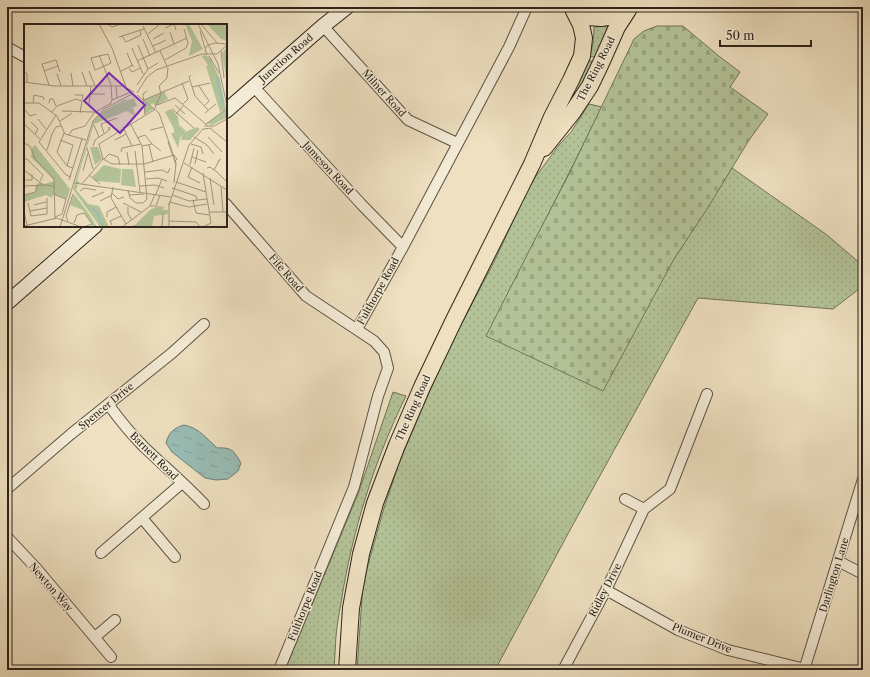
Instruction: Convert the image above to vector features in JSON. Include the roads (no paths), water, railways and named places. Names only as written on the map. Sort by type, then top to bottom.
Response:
[{"type":"main road","name":"Junction Road","points":[[227,110],[323,26],[347,7]]},
{"type":"main road","points":[[573,8],[588,17],[601,18],[614,16],[629,8]]},
{"type":"main road","name":"The Ring Road","points":[[347,670],[351,608],[361,554],[378,496],[397,445],[422,387],[532,164],[552,117],[582,56],[584,38],[581,25],[573,8]]},
{"type":"main road","name":"The Ring Road","points":[[532,164],[572,113],[590,86],[617,27],[629,8]]},
{"type":"main road","points":[[7,302],[94,227]]},
{"type":"street","name":"Fulthorpe Road","points":[[279,670],[354,487],[378,396],[388,368],[384,352],[374,341],[357,329],[403,247],[509,47],[527,7]]},
{"type":"street","name":"Milner Road","points":[[323,26],[408,120],[457,143]]},
{"type":"street","points":[[7,47],[24,56]]},
{"type":"street","name":"Jameson Road","points":[[254,87],[362,205],[403,247]]},
{"type":"street","name":"Fife Road","points":[[227,205],[306,296],[357,329]]},
{"type":"street","name":"Spencer Drive","points":[[7,489],[71,434],[172,353],[204,324]]},
{"type":"street","name":"Ridley Drive","points":[[563,670],[606,590],[644,509],[670,489],[707,394]]},
{"type":"street","name":"Barnett Road","points":[[108,404],[127,429],[143,446],[204,504]]},
{"type":"street","name":"Darlington Lane","points":[[804,669],[863,479]]},
{"type":"street","points":[[101,553],[182,483]]},
{"type":"street","points":[[625,499],[644,509]]},
{"type":"street","points":[[142,518],[175,557]]},
{"type":"street","name":"Newton Way","points":[[7,537],[37,569],[111,657]]},
{"type":"street","points":[[838,561],[863,574]]},
{"type":"street","name":"Plumer Drive","points":[[606,590],[678,630],[728,650],[804,669]]},
{"type":"street","points":[[95,637],[115,620]]},
{"type":"water","points":[[184,425],[194,428],[217,448],[226,448],[232,451],[241,463],[238,471],[228,479],[216,480],[205,478],[172,452],[166,443],[167,439],[172,431]]}]
